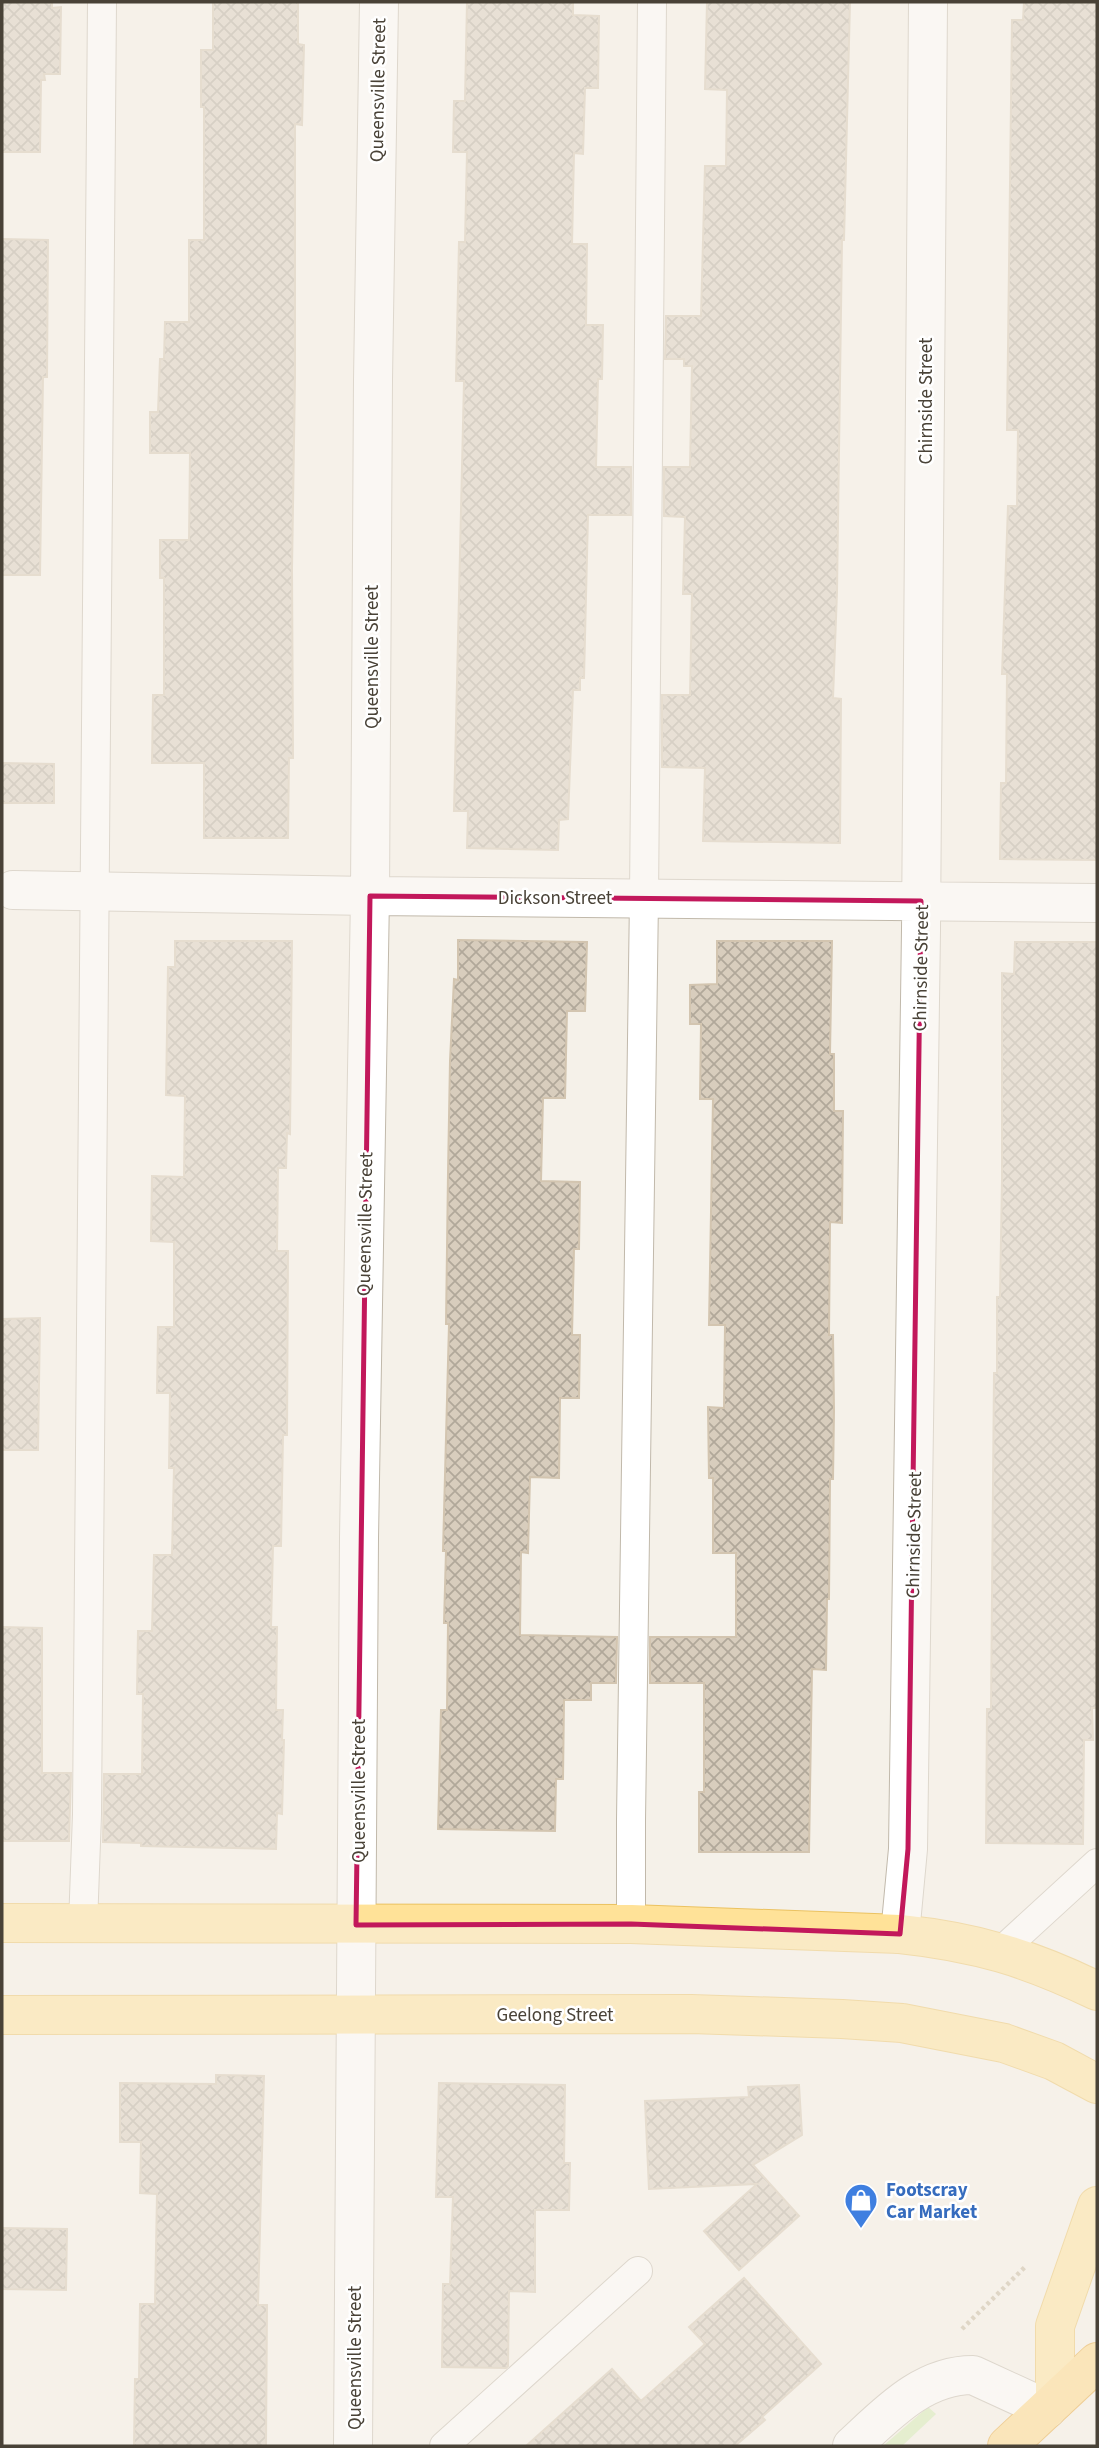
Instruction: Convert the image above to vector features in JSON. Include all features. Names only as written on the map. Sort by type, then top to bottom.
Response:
[{"type":"highway","points":[[1007,2446],[1097,2361]]},
{"type":"main road","points":[[12,1923],[631,1924],[900,1934],[968,1943],[1001,1951],[1097,1990]]},
{"type":"main road","name":"Geelong Street","points":[[2,2015],[717,2015],[902,2023],[1004,2043],[1054,2061],[1097,2084]]},
{"type":"main road","points":[[1051,2405],[1055,2326],[1097,2206]]},
{"type":"street","name":"Queensville Street","points":[[353,2446],[359,1524],[370,896],[373,380],[379,2]]},
{"type":"street","name":"Chirnside Street","points":[[900,1934],[908,1849],[921,901],[928,2]]},
{"type":"street","name":"Dickson Street","points":[[13,890],[1097,903]]},
{"type":"street","points":[[852,2446],[910,2395],[938,2380],[962,2375],[973,2375],[1051,2405]]},
{"type":"lane","points":[[83,1925],[87,1800],[102,2]]},
{"type":"lane","points":[[631,1924],[652,2]]},
{"type":"lane","points":[[1001,1951],[1097,1863]]},
{"type":"lane","points":[[444,2446],[638,2272]]},
{"type":"path","points":[[956,2334],[1030,2262]]},
{"type":"highlighted area","points":[[370,896],[921,901],[908,1849],[900,1934],[631,1924],[356,1925]]},
{"type":"green space","points":[[928,2407],[936,2414],[902,2446],[883,2446]]},
{"type":"building","points":[[2,2],[52,2],[52,8],[61,7],[60,74],[44,74],[45,80],[41,80],[40,152],[2,152]]},
{"type":"building","points":[[213,2],[298,2],[298,44],[304,45],[302,125],[295,124],[293,758],[289,758],[288,838],[204,838],[204,763],[152,763],[153,695],[164,695],[164,578],[160,578],[160,540],[189,540],[190,453],[150,453],[150,412],[158,412],[160,359],[164,359],[165,322],[189,322],[189,240],[204,240],[201,50],[213,50]]},
{"type":"building","points":[[467,2],[573,2],[573,15],[599,16],[598,88],[585,88],[583,154],[574,153],[572,244],[587,244],[586,325],[603,325],[602,379],[598,379],[596,467],[631,467],[631,515],[588,515],[584,678],[580,678],[580,690],[573,690],[568,819],[559,820],[558,850],[467,848],[468,811],[454,811],[464,381],[456,381],[459,242],[465,242],[467,152],[453,152],[454,101],[465,101]]},
{"type":"building","points":[[707,2],[850,2],[842,240],[833,698],[841,699],[840,843],[703,841],[705,768],[662,767],[662,695],[690,695],[692,594],[683,594],[685,517],[664,516],[664,467],[690,467],[692,366],[684,366],[684,359],[665,359],[666,316],[701,316],[705,166],[726,166],[727,90],[705,89]]},
{"type":"building","points":[[1024,2],[1097,2],[1097,860],[1000,859],[1001,783],[1006,783],[1007,674],[1002,674],[1008,506],[1017,506],[1018,430],[1007,430],[1012,20],[1023,20]]},
{"type":"building","points":[[2,239],[48,240],[47,377],[43,377],[40,575],[2,575]]},
{"type":"building","points":[[2,763],[54,764],[54,803],[2,803]]},
{"type":"building","points":[[458,940],[587,942],[585,1011],[567,1011],[565,1098],[543,1098],[541,1181],[580,1182],[579,1249],[574,1249],[572,1335],[580,1335],[579,1398],[560,1398],[559,1478],[530,1477],[528,1553],[521,1552],[520,1635],[617,1637],[616,1683],[591,1683],[591,1700],[564,1700],[563,1779],[556,1779],[555,1831],[438,1829],[441,1710],[447,1710],[448,1623],[444,1623],[446,1551],[443,1551],[449,1324],[446,1324],[448,1173],[450,1061],[454,979],[458,980]]},
{"type":"building","points":[[175,941],[292,941],[290,1134],[287,1133],[286,1168],[278,1168],[277,1251],[288,1251],[287,1435],[283,1435],[281,1546],[273,1546],[271,1627],[277,1627],[276,1710],[283,1710],[284,1740],[282,1814],[277,1813],[276,1849],[141,1846],[141,1843],[103,1842],[104,1774],[142,1774],[143,1694],[137,1694],[138,1631],[152,1631],[154,1555],[172,1555],[174,1468],[169,1468],[170,1393],[157,1393],[158,1327],[174,1327],[174,1242],[151,1241],[152,1176],[184,1177],[185,1096],[166,1095],[168,967],[175,967]]},
{"type":"building","points":[[717,941],[832,941],[830,1054],[834,1054],[834,1111],[843,1111],[842,1223],[830,1222],[829,1335],[833,1335],[834,1411],[833,1479],[830,1479],[829,1599],[826,1670],[812,1669],[809,1852],[699,1852],[699,1792],[704,1792],[704,1683],[650,1683],[650,1637],[736,1637],[736,1553],[713,1553],[713,1478],[709,1478],[708,1407],[724,1408],[725,1325],[709,1325],[713,1099],[700,1099],[701,1024],[690,1024],[690,985],[717,984]]},
{"type":"building","points":[[1015,942],[1097,942],[1097,1708],[1092,1708],[1093,1740],[1084,1740],[1083,1844],[986,1843],[987,1709],[991,1709],[994,1373],[997,1373],[997,1297],[1000,1297],[1002,973],[1014,974]]},
{"type":"building","points":[[40,1318],[38,1450],[2,1450],[2,1319]]},
{"type":"building","points":[[2,1627],[42,1628],[42,1773],[71,1773],[69,1841],[2,1841]]},
{"type":"building","points":[[216,2075],[264,2076],[258,2305],[267,2305],[266,2446],[134,2446],[135,2379],[139,2379],[140,2304],[155,2304],[157,2194],[140,2193],[141,2142],[120,2142],[120,2083],[216,2084]]},
{"type":"building","points":[[439,2083],[565,2085],[564,2163],[570,2163],[569,2210],[535,2210],[535,2292],[509,2291],[506,2368],[442,2367],[443,2284],[450,2284],[453,2197],[436,2197]]},
{"type":"building","points":[[799,2085],[802,2135],[753,2165],[799,2216],[739,2270],[704,2231],[757,2184],[649,2189],[645,2101],[749,2097],[748,2087]]},
{"type":"building","points":[[2,2228],[67,2229],[66,2290],[2,2289]]},
{"type":"building","points":[[744,2278],[821,2364],[762,2417],[765,2420],[735,2446],[526,2446],[612,2369],[641,2401],[705,2344],[689,2327]]},
{"type":"place","name":"Footscray Car Market","points":[[861,2230]]}]
